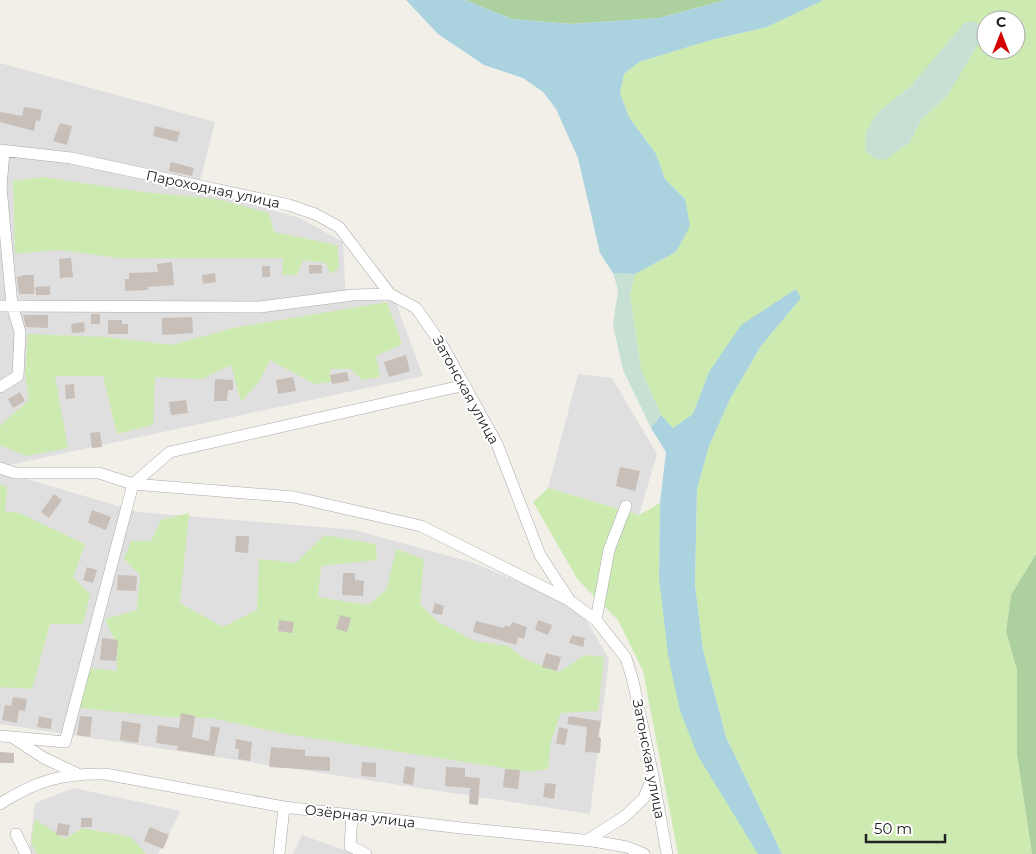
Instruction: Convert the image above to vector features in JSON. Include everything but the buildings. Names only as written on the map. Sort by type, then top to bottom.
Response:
[{"type":"street","name":"Пароходная улица","points":[[2,150],[71,158],[289,205],[315,214],[339,227],[390,294]]},
{"type":"street","points":[[0,387],[18,376],[20,332],[12,305],[1,187],[2,150]]},
{"type":"street","name":"Затонская улица","points":[[0,306],[260,307],[353,295],[390,294],[416,308],[429,324],[497,444],[540,555],[570,601],[596,620],[626,658],[653,776],[667,854]]},
{"type":"street","points":[[12,737],[65,742],[133,484],[170,452],[465,385]]},
{"type":"street","points":[[0,468],[15,473],[99,473],[133,484],[294,498],[421,526],[570,601]]},
{"type":"street","points":[[596,620],[609,550],[626,506]]},
{"type":"street","name":"Озёрная улица","points":[[0,736],[12,737],[44,758],[76,774]]},
{"type":"street","name":"Озёрная улица","points":[[0,804],[24,788],[51,779],[76,774],[105,774],[284,807],[590,841],[627,847],[644,854]]},
{"type":"street","points":[[594,854],[590,841],[624,817],[644,798],[653,776]]},
{"type":"street","points":[[279,854],[284,807]]},
{"type":"street","points":[[352,816],[350,846],[366,854]]},
{"type":"street","points":[[16,834],[26,854]]},
{"type":"shaded area","points":[[0,63],[215,122],[198,189],[300,218],[343,242],[346,301],[395,301],[423,376],[0,467]]},
{"type":"shaded area","points":[[578,374],[612,378],[657,454],[639,515],[548,488]]},
{"type":"shaded area","points":[[0,471],[138,512],[355,530],[474,563],[579,608],[609,659],[590,814],[0,724]]},
{"type":"shaded area","points":[[74,788],[181,811],[158,854],[31,854],[29,850],[35,803]]},
{"type":"shaded area","points":[[302,835],[356,854],[293,854]]},
{"type":"green space","points":[[465,0],[726,0],[659,18],[571,24],[512,19]]},
{"type":"green space","points":[[824,0],[1036,0],[1036,554],[1011,595],[1006,632],[1017,670],[1017,754],[1032,854],[782,854],[726,737],[703,650],[695,584],[697,489],[709,446],[730,399],[761,346],[801,298],[795,289],[709,372],[693,414],[673,428],[661,415],[641,370],[630,295],[635,274],[676,252],[685,199],[665,179],[656,154],[629,117],[620,93],[624,74],[639,62],[711,40],[767,27]],"holes":[[[965,23],[947,96],[921,120],[910,142],[877,113],[911,86]]]},
{"type":"green space","points":[[965,22],[976,22],[976,48],[947,96],[921,120],[910,142],[885,160],[875,159],[865,150],[866,132],[877,113],[911,86]]},
{"type":"green space","points":[[43,177],[143,192],[217,199],[269,213],[274,232],[337,245],[339,268],[330,274],[326,263],[303,260],[297,275],[282,275],[283,258],[120,258],[58,250],[15,254],[13,181]]},
{"type":"green space","points":[[613,273],[635,274],[630,295],[641,369],[661,415],[651,428],[623,370],[613,325],[618,290]]},
{"type":"green space","points":[[387,302],[402,344],[376,356],[380,377],[362,380],[351,369],[330,369],[331,382],[314,384],[270,360],[259,382],[241,402],[231,365],[202,379],[155,377],[153,425],[117,434],[103,376],[55,376],[68,448],[26,456],[0,445],[0,426],[29,400],[25,373],[28,334],[105,337],[172,345],[233,328]]},
{"type":"green space","points":[[0,484],[7,487],[5,511],[19,513],[85,544],[73,577],[90,594],[83,624],[50,624],[32,689],[0,687]]},
{"type":"green space","points":[[548,488],[639,515],[660,503],[659,578],[758,854],[678,854],[643,671],[618,620],[578,580],[533,502]]},
{"type":"green space","points":[[189,513],[180,603],[223,627],[257,610],[259,559],[296,563],[325,535],[376,544],[377,560],[321,566],[318,597],[368,605],[387,589],[396,549],[424,559],[420,604],[438,622],[475,641],[508,646],[525,659],[559,672],[585,655],[604,657],[598,711],[561,713],[551,742],[548,769],[529,772],[286,734],[211,718],[167,717],[80,708],[89,668],[117,671],[116,643],[105,619],[137,610],[140,575],[124,559],[131,541],[151,541],[161,520]]},
{"type":"green space","points":[[1036,554],[1036,854],[1032,854],[1017,754],[1017,670],[1006,632],[1011,595]]},
{"type":"green space","points":[[35,819],[65,839],[82,828],[131,837],[146,854],[37,854],[31,843]]},
{"type":"water","points":[[406,0],[465,0],[512,19],[571,24],[659,18],[726,0],[824,0],[767,27],[711,40],[639,62],[624,74],[620,93],[629,117],[656,154],[665,179],[685,199],[690,226],[676,252],[635,274],[613,273],[600,253],[578,158],[556,109],[543,92],[523,78],[484,65],[438,34]]},
{"type":"water","points":[[796,289],[801,298],[761,346],[730,399],[709,446],[697,489],[695,584],[703,650],[726,737],[782,854],[758,854],[698,756],[680,711],[668,655],[659,578],[660,503],[666,452],[651,428],[661,415],[673,428],[693,414],[709,372],[741,325]]}]
